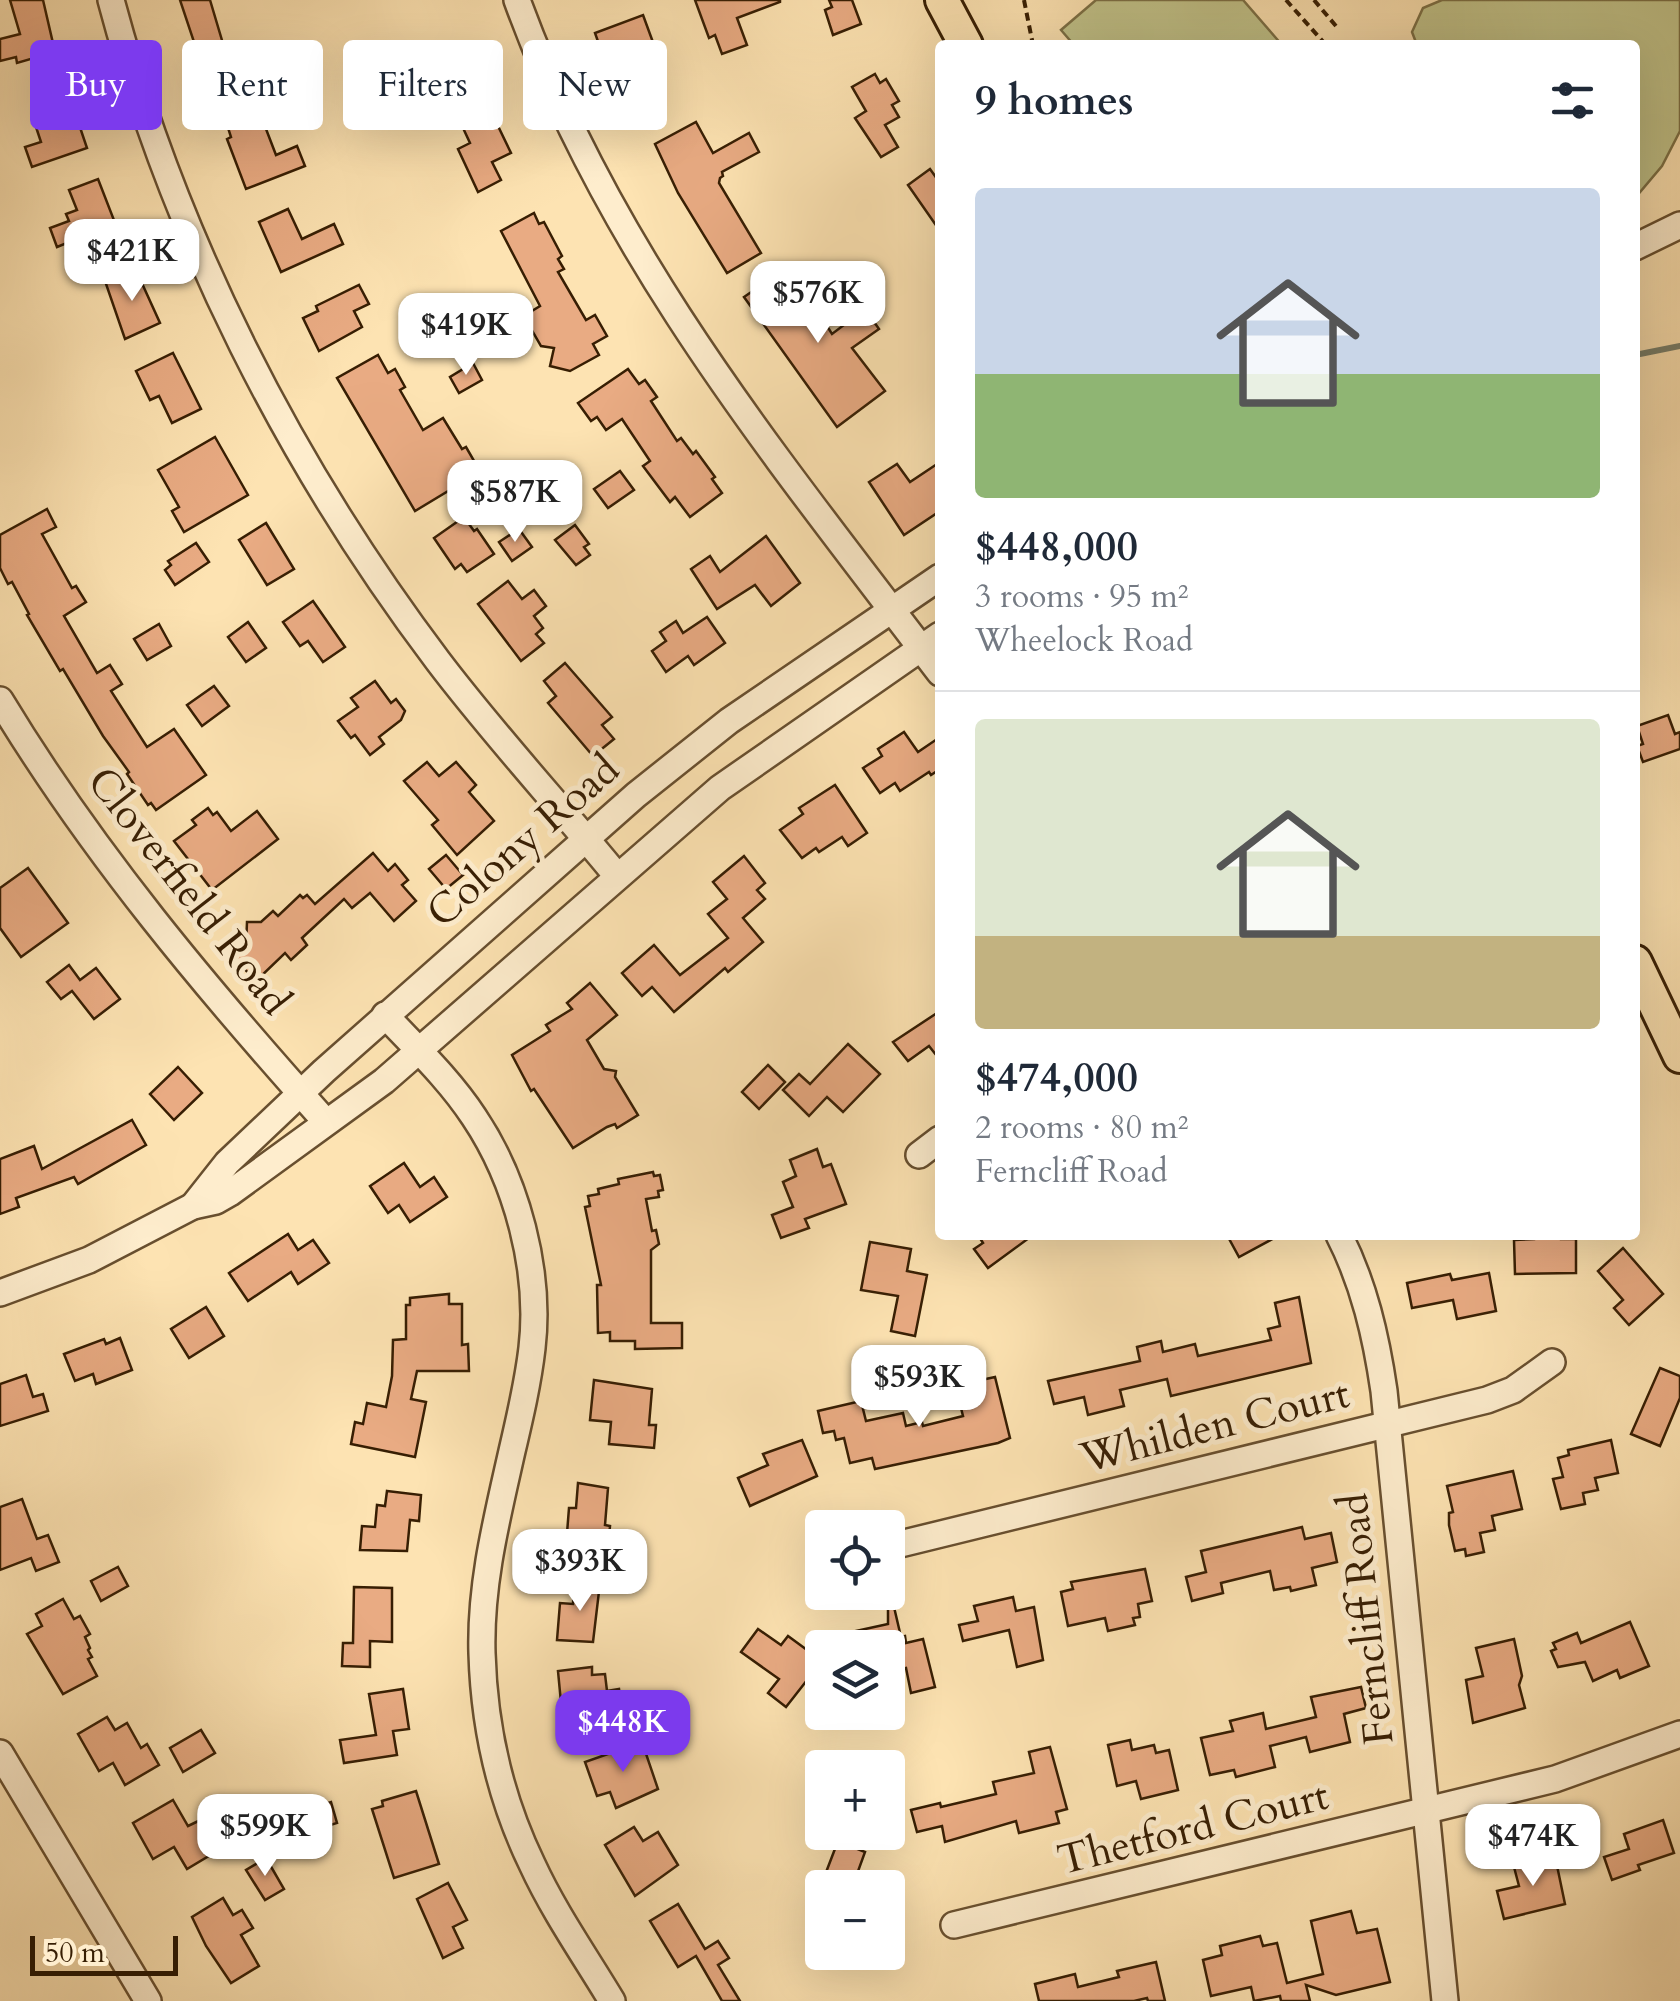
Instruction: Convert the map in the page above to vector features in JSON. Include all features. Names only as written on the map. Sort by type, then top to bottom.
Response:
[{"type":"main road","points":[[942,0],[963,40]]},
{"type":"main road","points":[[1640,972],[1680,1056]]},
{"type":"street","points":[[111,0],[142,102],[178,200],[229,317],[288,430],[344,525],[438,660],[618,876]]},
{"type":"street","points":[[517,0],[584,156],[668,303],[740,410],[892,611],[930,641]]},
{"type":"street","points":[[1640,245],[1680,225]]},
{"type":"street","name":"Colony Road","points":[[193,1206],[228,1162],[385,1014],[586,837],[729,721],[935,581]]},
{"type":"street","name":"Colony Road","points":[[0,1293],[90,1260],[193,1206],[230,1194],[419,1051],[724,785],[930,641]]},
{"type":"street","name":"Cloverfield Road","points":[[0,700],[68,804],[144,909],[202,982],[326,1122]]},
{"type":"street","points":[[385,1014],[470,1111],[499,1163],[518,1215],[532,1294],[533,1338],[492,1542],[484,1604],[483,1672],[494,1753],[509,1809],[532,1865],[612,2001]]},
{"type":"street","points":[[919,1155],[935,1143]]},
{"type":"street","name":"Ferncliff Road","points":[[1341,1240],[1360,1282],[1374,1335],[1387,1425],[1445,2001]]},
{"type":"street","name":"Whilden Court","points":[[905,1542],[1503,1395],[1552,1362]]},
{"type":"street","name":"Thetford Court","points":[[954,1924],[1577,1773],[1680,1734]]},
{"type":"street","points":[[0,1753],[148,2001]]},
{"type":"path","points":[[1024,0],[1032,40]]},
{"type":"path","points":[[1286,0],[1322,40]]},
{"type":"path","points":[[1314,0],[1336,26]]},
{"type":"green space","points":[[1096,0],[1243,0],[1278,40],[1070,40],[1061,30]]},
{"type":"green space","points":[[1442,0],[1680,0],[1680,131],[1662,166],[1640,192],[1640,40],[1415,40],[1412,32],[1423,8]]},
{"type":"building","points":[[10,0],[43,0],[52,40],[30,40],[30,59],[17,63],[16,57],[0,61],[0,39],[20,34]]},
{"type":"building","points":[[180,0],[210,0],[222,40],[193,40]]},
{"type":"building","points":[[695,0],[780,2],[737,18],[747,45],[722,54],[715,35],[709,38]]},
{"type":"building","points":[[829,0],[852,0],[861,24],[833,35],[825,10],[832,7]]},
{"type":"building","points":[[643,15],[652,40],[597,40],[595,33]]},
{"type":"building","points":[[875,74],[880,83],[886,79],[899,101],[892,105],[899,117],[885,125],[898,147],[881,157],[855,118],[866,111],[852,87]]},
{"type":"building","points":[[696,122],[713,153],[749,133],[759,152],[722,172],[720,178],[719,183],[761,253],[727,273],[678,193],[655,144]]},
{"type":"building","points":[[37,130],[81,130],[87,148],[32,167],[25,147],[41,142]]},
{"type":"building","points":[[229,130],[266,130],[276,155],[297,146],[305,166],[246,189],[227,139],[231,137]]},
{"type":"building","points":[[464,130],[500,130],[511,153],[492,162],[501,180],[478,192],[458,149],[470,143]]},
{"type":"building","points":[[930,169],[935,176],[935,224],[908,185]]},
{"type":"building","points":[[98,179],[117,228],[57,247],[50,228],[69,221],[66,214],[77,210],[69,190]]},
{"type":"building","points":[[288,209],[302,239],[334,224],[343,244],[281,272],[259,222]]},
{"type":"building","points":[[534,213],[539,224],[544,222],[562,256],[558,259],[564,269],[558,272],[586,320],[595,315],[607,336],[593,344],[599,355],[570,371],[550,366],[554,348],[541,346],[526,320],[527,314],[540,306],[501,231]]},
{"type":"building","points":[[135,268],[160,323],[125,339],[105,281]]},
{"type":"building","points":[[785,269],[788,273],[792,270],[832,334],[865,309],[879,329],[852,348],[885,391],[837,427],[744,297]]},
{"type":"building","points":[[359,285],[369,304],[354,311],[362,327],[319,351],[303,318],[318,311],[316,306]]},
{"type":"building","points":[[173,353],[201,409],[172,423],[159,396],[150,400],[136,371]]},
{"type":"building","points":[[378,355],[388,373],[395,369],[405,387],[400,390],[423,430],[443,418],[477,466],[455,480],[458,485],[415,511],[337,378]]},
{"type":"building","points":[[473,363],[482,380],[459,393],[450,377]]},
{"type":"building","points":[[628,369],[639,384],[645,380],[657,397],[651,401],[677,441],[681,438],[693,454],[696,451],[722,493],[690,517],[675,497],[670,502],[643,466],[650,461],[622,419],[606,430],[597,417],[591,421],[578,403]]},
{"type":"building","points":[[215,437],[248,495],[184,532],[172,511],[179,507],[158,470]]},
{"type":"building","points":[[897,464],[910,482],[935,465],[935,514],[904,535],[869,482]]},
{"type":"building","points":[[620,471],[634,490],[608,508],[594,489]]},
{"type":"building","points":[[47,509],[56,527],[42,534],[72,588],[76,586],[86,602],[64,616],[97,673],[110,665],[122,684],[111,691],[147,747],[174,729],[206,775],[156,810],[151,803],[148,805],[63,669],[60,671],[12,582],[8,584],[0,568],[0,535]]},
{"type":"building","points":[[464,517],[494,554],[467,572],[461,564],[455,569],[434,538]]},
{"type":"building","points":[[266,523],[294,569],[267,585],[239,540]]},
{"type":"building","points":[[575,525],[589,544],[584,547],[590,555],[576,565],[555,540]]},
{"type":"building","points":[[519,529],[532,547],[512,561],[499,542]]},
{"type":"building","points":[[766,536],[800,583],[771,606],[755,585],[717,609],[691,569],[710,556],[720,572]]},
{"type":"building","points":[[196,543],[209,562],[175,585],[165,570],[171,565],[168,561]]},
{"type":"building","points":[[508,581],[522,599],[534,590],[546,606],[534,616],[543,628],[536,634],[544,643],[521,661],[478,604]]},
{"type":"building","points":[[313,601],[345,647],[323,662],[308,641],[300,646],[283,622]]},
{"type":"building","points":[[707,617],[725,643],[694,665],[688,656],[666,672],[652,651],[666,641],[660,632],[676,621],[683,633]]},
{"type":"building","points":[[248,622],[266,648],[246,662],[228,637]]},
{"type":"building","points":[[159,624],[171,646],[147,660],[134,639]]},
{"type":"building","points":[[565,663],[612,717],[602,725],[614,739],[593,756],[548,703],[556,696],[544,681]]},
{"type":"building","points":[[375,681],[391,703],[396,699],[405,711],[401,720],[379,737],[384,744],[370,755],[338,721],[358,707],[351,698]]},
{"type":"building","points":[[214,686],[229,706],[202,726],[187,705]]},
{"type":"building","points":[[1668,715],[1675,734],[1680,732],[1680,749],[1643,762],[1640,725]]},
{"type":"building","points":[[904,732],[918,752],[935,740],[935,772],[929,772],[900,791],[895,783],[880,793],[863,768],[882,756],[878,749]]},
{"type":"building","points":[[427,762],[439,776],[456,762],[476,785],[469,792],[494,821],[457,855],[432,825],[438,820],[404,781]]},
{"type":"building","points":[[835,785],[867,833],[848,846],[842,837],[802,858],[780,830],[803,814],[799,808]]},
{"type":"building","points":[[208,808],[213,815],[217,812],[231,831],[257,811],[278,839],[212,890],[174,841],[196,825],[192,820]]},
{"type":"building","points":[[373,853],[388,871],[395,864],[408,880],[402,885],[416,901],[394,921],[370,893],[352,908],[344,899],[302,938],[307,945],[291,960],[285,953],[256,981],[234,958],[246,947],[247,922],[261,922],[273,911],[278,916],[300,895],[307,895],[315,904]]},
{"type":"building","points":[[446,855],[463,875],[446,889],[429,869]]},
{"type":"building","points":[[744,856],[765,883],[757,890],[765,899],[743,918],[763,942],[728,972],[725,968],[674,1012],[652,987],[642,996],[622,973],[654,945],[680,975],[728,938],[708,914],[727,899],[713,882]]},
{"type":"building","points":[[28,868],[68,923],[21,957],[0,928],[0,888]]},
{"type":"building","points":[[69,965],[80,980],[96,968],[120,999],[94,1019],[72,991],[61,999],[47,982]]},
{"type":"building","points":[[590,983],[617,1015],[587,1040],[604,1069],[616,1071],[615,1077],[638,1115],[617,1128],[615,1124],[607,1127],[573,1148],[534,1089],[531,1091],[512,1055],[550,1031],[546,1025],[572,1009],[567,1003]]},
{"type":"building","points":[[935,1014],[935,1054],[929,1046],[908,1061],[893,1042]]},
{"type":"building","points":[[848,1044],[880,1074],[843,1112],[827,1097],[809,1116],[783,1090],[799,1074],[810,1084]]},
{"type":"building","points":[[768,1065],[785,1082],[759,1109],[742,1092]]},
{"type":"building","points":[[178,1067],[202,1093],[174,1120],[150,1094]]},
{"type":"building","points":[[132,1120],[146,1145],[78,1184],[74,1177],[16,1198],[19,1207],[0,1214],[0,1159],[34,1146],[42,1169]]},
{"type":"building","points":[[817,1149],[823,1167],[831,1164],[846,1204],[805,1219],[809,1228],[781,1238],[772,1215],[793,1207],[783,1182],[796,1176],[790,1160]]},
{"type":"building","points":[[404,1163],[420,1187],[434,1177],[447,1197],[410,1222],[399,1205],[388,1213],[370,1186]]},
{"type":"building","points":[[653,1172],[654,1176],[660,1175],[663,1190],[658,1191],[659,1197],[646,1199],[652,1231],[656,1230],[659,1244],[651,1250],[651,1323],[682,1323],[682,1348],[635,1349],[635,1341],[610,1341],[610,1332],[598,1333],[597,1285],[601,1285],[585,1207],[590,1206],[588,1196],[619,1184],[618,1179]]},
{"type":"building","points":[[288,1234],[298,1250],[313,1240],[329,1263],[298,1284],[291,1272],[248,1301],[229,1273]]},
{"type":"building","points":[[981,1240],[1026,1240],[988,1268],[974,1249],[983,1243]]},
{"type":"building","points":[[1230,1240],[1271,1240],[1239,1257]]},
{"type":"building","points":[[1514,1240],[1576,1240],[1576,1273],[1515,1274]]},
{"type":"building","points":[[870,1242],[911,1249],[907,1271],[927,1275],[915,1336],[891,1331],[898,1296],[861,1290]]},
{"type":"building","points":[[1623,1248],[1663,1294],[1629,1325],[1614,1308],[1623,1300],[1598,1271]]},
{"type":"building","points":[[1489,1273],[1496,1311],[1457,1319],[1453,1300],[1412,1308],[1407,1283],[1450,1274],[1452,1280]]},
{"type":"building","points":[[449,1294],[449,1304],[462,1304],[462,1345],[468,1344],[469,1371],[417,1371],[411,1399],[426,1402],[415,1457],[351,1444],[355,1422],[363,1424],[367,1403],[386,1407],[393,1340],[406,1339],[406,1305],[410,1305],[410,1298]]},
{"type":"building","points":[[1299,1297],[1311,1363],[1171,1396],[1167,1379],[1120,1390],[1124,1406],[1088,1415],[1084,1397],[1054,1404],[1048,1381],[1140,1361],[1137,1347],[1161,1341],[1163,1352],[1195,1344],[1198,1356],[1271,1340],[1268,1329],[1280,1326],[1275,1303]]},
{"type":"building","points":[[206,1307],[224,1336],[189,1358],[171,1329]]},
{"type":"building","points":[[120,1338],[132,1370],[96,1384],[93,1374],[75,1381],[64,1354],[104,1339],[106,1344]]},
{"type":"building","points":[[1660,1368],[1680,1376],[1680,1398],[1660,1446],[1631,1434]]},
{"type":"building","points":[[26,1375],[33,1397],[43,1394],[48,1411],[0,1426],[0,1384]]},
{"type":"building","points":[[995,1377],[1010,1438],[998,1443],[875,1469],[872,1458],[850,1463],[844,1438],[836,1440],[834,1431],[823,1433],[818,1411],[861,1401],[866,1421],[903,1413],[906,1426],[922,1422],[923,1426],[963,1416],[958,1396],[974,1392],[972,1382]]},
{"type":"building","points":[[594,1380],[652,1389],[649,1425],[656,1425],[654,1448],[609,1444],[611,1422],[590,1420]]},
{"type":"building","points":[[802,1440],[817,1476],[750,1506],[738,1478],[768,1465],[763,1454]]},
{"type":"building","points":[[1611,1440],[1618,1473],[1595,1478],[1598,1490],[1583,1493],[1585,1504],[1561,1509],[1553,1479],[1563,1477],[1558,1458],[1569,1455],[1568,1450]]},
{"type":"building","points":[[1513,1471],[1522,1509],[1492,1516],[1495,1530],[1480,1533],[1484,1552],[1466,1556],[1465,1549],[1455,1551],[1447,1486]]},
{"type":"building","points":[[578,1483],[608,1488],[608,1548],[566,1546],[569,1508],[576,1508]]},
{"type":"building","points":[[387,1491],[421,1495],[419,1521],[410,1520],[407,1551],[360,1550],[362,1526],[375,1527],[377,1505],[385,1506]]},
{"type":"building","points":[[22,1499],[37,1539],[48,1535],[59,1562],[36,1571],[31,1558],[0,1570],[0,1507]]},
{"type":"building","points":[[1302,1527],[1305,1539],[1331,1533],[1337,1562],[1312,1568],[1316,1585],[1291,1591],[1290,1587],[1274,1590],[1270,1571],[1221,1583],[1223,1593],[1192,1601],[1186,1577],[1206,1572],[1201,1551]]},
{"type":"building","points":[[118,1567],[128,1586],[101,1601],[91,1581]]},
{"type":"building","points":[[1145,1569],[1152,1601],[1138,1604],[1140,1617],[1133,1618],[1135,1625],[1108,1631],[1105,1618],[1068,1626],[1061,1592],[1073,1589],[1071,1582]]},
{"type":"building","points":[[574,1582],[600,1583],[593,1642],[557,1640],[560,1603],[573,1604]]},
{"type":"building","points":[[354,1587],[392,1588],[392,1642],[370,1641],[370,1667],[342,1666],[343,1643],[353,1643]]},
{"type":"building","points":[[1013,1597],[1016,1611],[1034,1607],[1043,1660],[1017,1667],[1009,1630],[963,1641],[959,1625],[978,1621],[974,1606]]},
{"type":"building","points":[[63,1599],[74,1619],[80,1616],[90,1634],[85,1637],[92,1657],[88,1659],[97,1676],[63,1694],[27,1634],[42,1626],[36,1614]]},
{"type":"building","points":[[888,1610],[895,1610],[899,1630],[861,1630],[888,1624]]},
{"type":"building","points":[[1630,1622],[1649,1666],[1620,1678],[1617,1670],[1593,1681],[1585,1662],[1558,1667],[1551,1651],[1556,1649],[1553,1643],[1577,1633],[1581,1643]]},
{"type":"building","points":[[758,1629],[781,1645],[788,1636],[805,1648],[805,1683],[786,1707],[768,1693],[779,1679],[741,1652]]},
{"type":"building","points":[[905,1636],[906,1643],[923,1639],[935,1687],[911,1693]]},
{"type":"building","points":[[1514,1639],[1525,1708],[1473,1723],[1466,1680],[1483,1676],[1476,1648]]},
{"type":"building","points":[[592,1667],[592,1675],[605,1674],[607,1691],[619,1689],[622,1711],[562,1713],[558,1671]]},
{"type":"building","points":[[1361,1687],[1366,1708],[1344,1714],[1350,1742],[1310,1752],[1306,1737],[1270,1746],[1275,1767],[1236,1777],[1234,1770],[1210,1775],[1201,1738],[1233,1731],[1230,1721],[1263,1713],[1266,1729],[1316,1717],[1311,1697]]},
{"type":"building","points":[[403,1689],[409,1729],[393,1731],[397,1755],[344,1763],[340,1740],[376,1735],[369,1694]]},
{"type":"building","points":[[107,1717],[115,1730],[127,1723],[141,1748],[147,1744],[159,1765],[125,1785],[113,1763],[99,1771],[78,1734]]},
{"type":"building","points":[[201,1730],[215,1753],[183,1772],[170,1748]]},
{"type":"building","points":[[1130,1740],[1132,1750],[1154,1745],[1156,1753],[1169,1750],[1178,1790],[1141,1799],[1136,1781],[1117,1786],[1108,1745]]},
{"type":"building","points":[[642,1742],[658,1789],[616,1808],[610,1792],[597,1796],[585,1762]]},
{"type":"building","points":[[1050,1747],[1067,1809],[1056,1812],[1059,1823],[1019,1833],[1016,1821],[945,1842],[942,1826],[917,1832],[911,1810],[996,1794],[993,1782],[1034,1773],[1029,1752]]},
{"type":"building","points":[[416,1791],[439,1864],[394,1878],[372,1809],[383,1806],[382,1801]]},
{"type":"building","points":[[173,1800],[188,1826],[213,1814],[226,1838],[209,1849],[212,1854],[187,1869],[174,1847],[153,1859],[133,1823]]},
{"type":"building","points":[[331,1802],[337,1823],[311,1831],[305,1810]]},
{"type":"building","points":[[1663,1820],[1674,1853],[1638,1865],[1640,1870],[1612,1880],[1604,1857],[1629,1849],[1624,1834]]},
{"type":"building","points":[[634,1827],[643,1841],[658,1832],[678,1865],[635,1896],[605,1845]]},
{"type":"building","points":[[835,1850],[865,1852],[858,1870],[827,1870]]},
{"type":"building","points":[[1555,1856],[1565,1904],[1504,1919],[1497,1891],[1519,1886],[1514,1867]]},
{"type":"building","points":[[266,1858],[284,1889],[265,1900],[246,1870]]},
{"type":"building","points":[[448,1883],[467,1920],[453,1927],[463,1948],[443,1958],[417,1899]]},
{"type":"building","points":[[223,1898],[233,1915],[242,1910],[253,1928],[241,1935],[259,1966],[231,1983],[192,1917]]},
{"type":"building","points":[[678,1904],[705,1949],[718,1941],[729,1958],[718,1965],[740,2001],[722,2001],[696,1956],[678,1967],[650,1921]]},
{"type":"building","points":[[1351,1911],[1357,1933],[1377,1929],[1390,1982],[1336,1995],[1306,1985],[1310,2001],[1281,2001],[1280,1996],[1254,2001],[1251,1987],[1211,1996],[1203,1960],[1222,1955],[1220,1946],[1260,1936],[1263,1946],[1277,1943],[1287,1983],[1323,1974],[1311,1921]]},
{"type":"building","points":[[1156,1962],[1165,2001],[1039,2001],[1035,1984],[1075,1974],[1078,1987],[1119,1977],[1117,1971]]},
{"type":"waterway","points":[[1640,354],[1680,346]]}]
